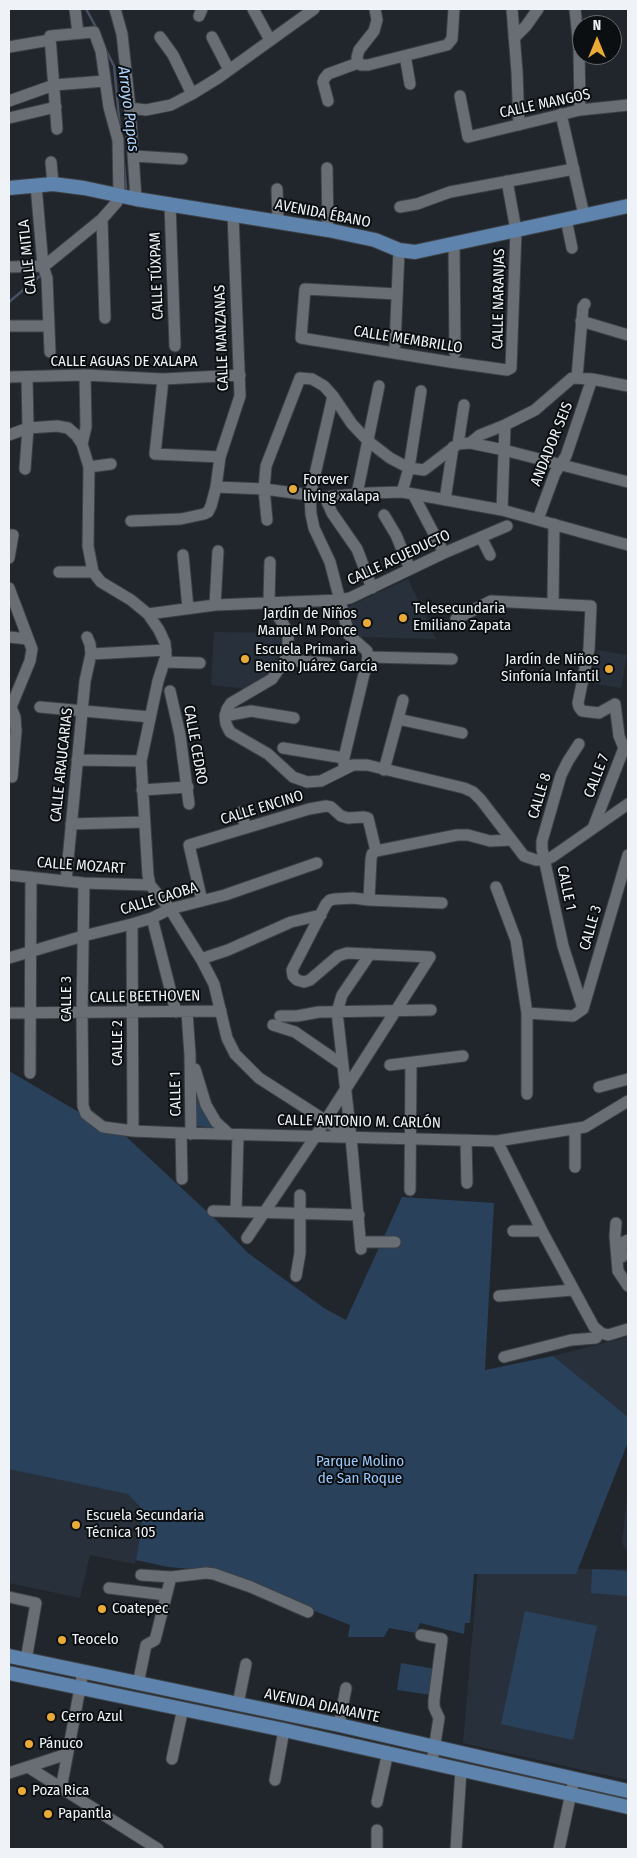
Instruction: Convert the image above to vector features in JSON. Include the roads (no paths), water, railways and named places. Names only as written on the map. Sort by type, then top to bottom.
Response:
[{"type":"main road","name":"AVENIDA ÉBANO","points":[[9,188],[53,184],[84,188],[136,199],[328,230],[375,240],[399,250],[422,251],[628,206]]},
{"type":"main road","name":"AVENIDA DIAMANTE","points":[[9,1656],[338,1725],[628,1791]]},
{"type":"main road","name":"AVENIDA DIAMANTE","points":[[9,1673],[388,1752],[628,1807]]},
{"type":"main road","points":[[253,1723],[255,1708]]},
{"type":"street","points":[[75,9],[78,33]]},
{"type":"street","points":[[115,9],[122,34],[130,108],[136,199]]},
{"type":"street","points":[[253,9],[270,40]]},
{"type":"street","points":[[130,108],[146,110],[171,105],[192,94],[314,9]]},
{"type":"street","points":[[358,63],[359,50],[374,31],[377,20],[375,9]]},
{"type":"street","points":[[328,101],[323,82],[328,74],[358,63],[368,65],[450,43],[454,9]]},
{"type":"street","points":[[512,9],[519,124]]},
{"type":"street","points":[[514,38],[526,26],[538,9]]},
{"type":"street","points":[[575,9],[579,49],[580,110]]},
{"type":"street","points":[[9,47],[78,33],[94,32],[101,51],[108,107],[118,140],[119,195],[115,206],[102,220],[53,260],[45,270],[9,267]]},
{"type":"street","points":[[160,37],[174,55],[192,94]]},
{"type":"street","points":[[212,37],[229,70]]},
{"type":"street","points":[[50,38],[57,130]]},
{"type":"street","points":[[404,56],[410,84]]},
{"type":"street","points":[[9,101],[54,85],[105,81]]},
{"type":"street","name":"CALLE MANGOS","points":[[460,96],[468,137],[580,110],[628,105]]},
{"type":"street","points":[[9,118],[56,107]]},
{"type":"street","points":[[561,114],[584,215]]},
{"type":"street","points":[[134,156],[182,160]]},
{"type":"street","points":[[51,162],[53,184]]},
{"type":"street","points":[[327,168],[328,230]]},
{"type":"street","points":[[400,207],[417,204],[450,192],[574,169]]},
{"type":"street","name":"CALLE NARANJAS","points":[[507,181],[516,230],[511,368]]},
{"type":"street","name":"CALLE MITLA","points":[[36,185],[45,270],[50,352]]},
{"type":"street","points":[[277,190],[278,222]]},
{"type":"street","name":"CALLE TÚXPAM","points":[[170,204],[175,346]]},
{"type":"street","name":"CALLE MANZANAS","points":[[131,521],[181,519],[208,512],[216,487],[220,457],[240,396],[233,214]]},
{"type":"street","points":[[566,219],[572,248]]},
{"type":"street","points":[[102,220],[105,318]]},
{"type":"street","points":[[454,243],[455,353]]},
{"type":"street","points":[[395,345],[399,250]]},
{"type":"street","name":"CALLE MEMBRILLO","points":[[397,294],[305,289],[301,338],[450,362],[507,370],[511,368]]},
{"type":"street","points":[[577,377],[582,307],[585,304]]},
{"type":"street","points":[[581,321],[628,335]]},
{"type":"street","points":[[9,326],[48,326]]},
{"type":"street","points":[[82,444],[86,427],[84,375]]},
{"type":"street","name":"CALLE AGUAS DE XALAPA","points":[[9,377],[84,375],[163,379],[240,375]]},
{"type":"street","points":[[25,469],[28,428],[27,377]]},
{"type":"street","points":[[470,443],[480,435],[506,425],[535,410],[568,381],[577,377],[628,386]]},
{"type":"street","points":[[267,520],[264,489],[266,466],[300,378],[312,379],[324,386],[352,424],[368,441],[390,458],[409,468],[424,470],[455,446],[470,443],[628,482]]},
{"type":"street","points":[[163,379],[154,454],[220,457]]},
{"type":"street","name":"ANDADOR SEIS","points":[[538,519],[555,473],[566,456],[592,379]]},
{"type":"street","points":[[357,494],[379,386]]},
{"type":"street","points":[[421,391],[407,493],[444,553]]},
{"type":"street","points":[[270,562],[269,602],[285,627],[288,636],[285,660],[272,679],[230,703],[226,709],[226,724],[230,732],[268,754],[293,777],[307,782],[320,781],[344,764],[368,658],[367,651],[349,635],[330,562],[314,528],[310,496],[333,396]]},
{"type":"street","points":[[445,500],[464,405]]},
{"type":"street","points":[[502,510],[506,425]]},
{"type":"street","points":[[9,435],[28,428],[57,426],[68,428],[76,435],[82,444],[89,467],[88,546],[93,572],[101,582],[131,600],[148,614],[159,630],[166,650],[142,761],[144,822],[150,885],[170,909],[214,984],[227,1038],[235,1054],[259,1078],[351,1137]]},
{"type":"street","points":[[89,467],[111,464]]},
{"type":"street","points":[[216,487],[264,489],[325,497],[407,493],[502,510],[628,545]]},
{"type":"street","points":[[325,497],[332,513],[357,549],[372,588]]},
{"type":"street","points":[[384,515],[396,535],[410,569]]},
{"type":"street","points":[[456,620],[491,602],[552,604],[554,524]]},
{"type":"street","name":"CALLE ACUEDUCTO","points":[[148,614],[215,605],[350,598],[444,553],[507,526]]},
{"type":"street","points":[[9,558],[11,535]]},
{"type":"street","points":[[481,537],[490,555]]},
{"type":"street","points":[[215,605],[218,551]]},
{"type":"street","points":[[184,555],[188,608]]},
{"type":"street","points":[[59,572],[93,572]]},
{"type":"street","points":[[9,588],[32,650],[30,661],[10,707],[15,717],[16,730],[12,777]]},
{"type":"street","name":"CALLE 7","points":[[552,604],[591,606],[589,649],[578,703],[582,710],[599,713],[615,704],[619,736],[624,748],[592,828]]},
{"type":"street","points":[[9,637],[28,639]]},
{"type":"street","points":[[87,637],[90,644],[90,654],[166,650]]},
{"type":"street","name":"CALLE ARAUCARIAS","points":[[66,880],[85,681],[90,654]]},
{"type":"street","points":[[368,658],[452,659]]},
{"type":"street","points":[[285,660],[328,663]]},
{"type":"street","points":[[164,662],[200,663]]},
{"type":"street","name":"CALLE CEDRO","points":[[170,691],[180,735],[189,804]]},
{"type":"street","points":[[384,770],[403,700]]},
{"type":"street","points":[[40,707],[150,717]]},
{"type":"street","points":[[225,716],[242,711],[251,711],[294,718]]},
{"type":"street","points":[[398,719],[462,733]]},
{"type":"street","name":"CALLE 8","points":[[544,860],[542,841],[561,775],[579,744]]},
{"type":"street","points":[[283,748],[344,764],[384,770],[464,788],[474,792],[524,856],[536,860],[552,857],[628,804]]},
{"type":"street","points":[[77,760],[142,761]]},
{"type":"street","points":[[142,790],[188,788]]},
{"type":"street","name":"CALLE ENCINO","points":[[202,901],[189,845],[309,809],[331,807],[341,816],[368,818],[374,852]]},
{"type":"street","points":[[241,812],[246,828]]},
{"type":"street","points":[[71,824],[144,822]]},
{"type":"street","points":[[368,900],[374,852],[457,835],[468,835],[490,841],[511,840]]},
{"type":"street","name":"CALLE 3","points":[[582,1009],[628,855]]},
{"type":"street","name":"CALLE 1","points":[[544,860],[564,946],[582,1009]]},
{"type":"street","name":"CALLE CAOBA","points":[[9,958],[152,918],[170,909],[224,895],[317,863]]},
{"type":"street","name":"CALLE MOZART","points":[[9,875],[84,883],[150,885]]},
{"type":"street","points":[[30,1073],[31,877]]},
{"type":"street","name":"CALLE 3","points":[[84,883],[82,1013],[83,1106],[86,1114]]},
{"type":"street","points":[[496,887],[516,940],[527,1013],[526,1094]]},
{"type":"street","points":[[247,1238],[315,1137],[430,957],[347,953],[338,956],[310,980],[304,982],[297,980],[293,976],[292,970],[321,915],[330,900],[353,898],[442,903]]},
{"type":"street","points":[[201,959],[228,950],[290,922],[321,915]]},
{"type":"street","name":"CALLE 1","points":[[152,918],[182,1012],[190,1055],[206,1105],[216,1122],[234,1134]]},
{"type":"street","name":"CALLE 2","points":[[132,924],[134,1012],[133,1131]]},
{"type":"street","points":[[370,954],[342,995],[337,1012],[361,1246],[395,1242]]},
{"type":"street","points":[[527,1013],[573,1016],[582,1009]]},
{"type":"street","points":[[343,1065],[276,1020],[319,1012],[431,1010]]},
{"type":"street","name":"CALLE BEETHOVEN","points":[[9,1013],[221,1012]]},
{"type":"street","name":"CALLE 1","points":[[182,1179],[190,1055]]},
{"type":"street","points":[[390,1065],[463,1056]]},
{"type":"street","points":[[410,1062],[410,1190]]},
{"type":"street","points":[[599,1087],[628,1079]]},
{"type":"street","name":"CALLE ANTONIO M. CARLÓN","points":[[86,1114],[102,1127],[133,1131],[497,1141],[585,1128],[628,1101]]},
{"type":"street","points":[[574,1130],[576,1167]]},
{"type":"street","points":[[234,1134],[236,1211]]},
{"type":"street","points":[[466,1140],[467,1184]]},
{"type":"street","points":[[497,1141],[598,1336]]},
{"type":"street","points":[[296,1276],[300,1253],[300,1195]]},
{"type":"street","points":[[214,1211],[359,1215]]},
{"type":"street","points":[[616,1223],[615,1236],[618,1271],[626,1282]]},
{"type":"street","points":[[513,1231],[542,1230]]},
{"type":"street","points":[[626,1282],[621,1246],[628,1240]]},
{"type":"street","points":[[499,1296],[573,1290]]},
{"type":"street","points":[[504,1357],[571,1340],[628,1329]]},
{"type":"street","points":[[549,1351],[598,1336]]},
{"type":"street","points":[[141,1575],[171,1577],[206,1573],[214,1574],[308,1612]]},
{"type":"street","points":[[138,1684],[146,1645],[155,1640],[171,1577]]},
{"type":"street","points":[[109,1588],[166,1595]]},
{"type":"street","points":[[9,1597],[36,1603],[26,1660]]},
{"type":"street","points":[[421,1635],[442,1639],[434,1700],[434,1707],[439,1718],[432,1762]]},
{"type":"street","points":[[238,1704],[246,1664]]},
{"type":"street","points":[[61,1789],[84,1672]]},
{"type":"street","points":[[338,1725],[346,1688]]},
{"type":"street","points":[[172,1759],[183,1708]]},
{"type":"street","points":[[275,1780],[284,1730]]},
{"type":"street","points":[[377,1802],[388,1752]]},
{"type":"street","points":[[9,1773],[67,1754]]},
{"type":"street","points":[[28,1767],[158,1849]]},
{"type":"street","points":[[456,1849],[462,1769]]},
{"type":"street","points":[[559,1849],[574,1779]]},
{"type":"street","points":[[377,1830],[377,1849]]},
{"type":"waterway","name":"Arroyo Papas","points":[[86,9],[97,29]]},
{"type":"waterway","name":"Arroyo Papas","points":[[105,48],[114,66],[120,128]]},
{"type":"waterway","name":"Arroyo Papas","points":[[124,163],[126,188]]},
{"type":"waterway","name":"Arroyo Papas","points":[[9,302],[41,275]]},
{"type":"place","name":"Forever living xalapa","points":[[293,489]]},
{"type":"place","name":"Telesecundaria Emiliano Zapata","points":[[403,618]]},
{"type":"place","name":"Jardín de Niños Manuel M Ponce","points":[[367,623]]},
{"type":"place","name":"Escuela Primaria Benito Juárez García","points":[[245,659]]},
{"type":"place","name":"Jardín de Niños Sinfonía Infantil","points":[[609,669]]},
{"type":"place","name":"Escuela Secundaria Técnica 105","points":[[76,1525]]},
{"type":"place","name":"Coatepec","points":[[102,1609]]},
{"type":"place","name":"Teocelo","points":[[62,1640]]},
{"type":"place","name":"Cerro Azul","points":[[51,1717]]},
{"type":"place","name":"Pánuco","points":[[29,1744]]},
{"type":"place","name":"Poza Rica","points":[[22,1791]]},
{"type":"place","name":"Papantla","points":[[48,1814]]},
{"type":"park label","name":"Parque Molino de San Roque","points":[[360,1470]]}]
